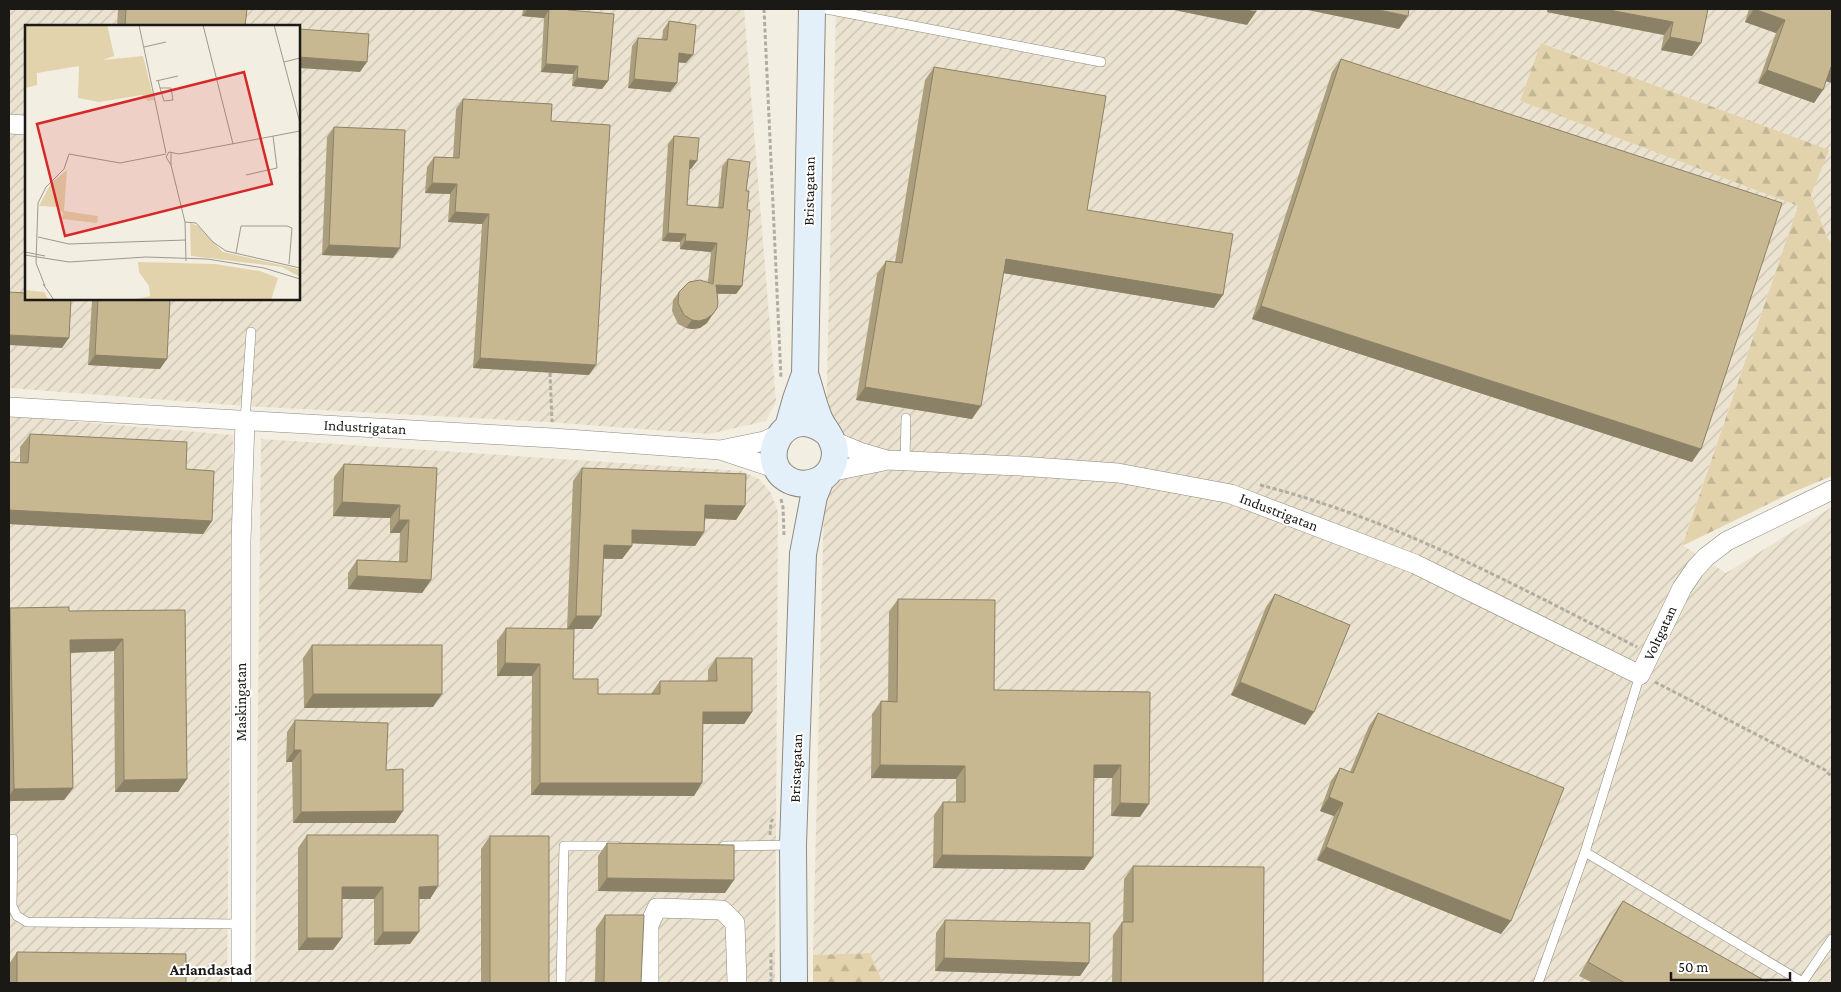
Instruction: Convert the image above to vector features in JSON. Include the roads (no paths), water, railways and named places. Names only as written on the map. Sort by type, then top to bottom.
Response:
[{"type":"street","name":"Bristagatan","points":[[803,554],[794,507],[774,460],[774,451],[776,442],[784,430],[805,374],[812,9]]},
{"type":"street","points":[[9,124],[25,125]]},
{"type":"street","name":"Bristagatan","points":[[794,983],[794,844],[803,554],[814,496],[834,462],[835,452],[830,437],[819,418],[805,374]]},
{"type":"street","name":"Industrigatan","points":[[9,407],[553,438],[720,450],[764,441],[784,430]]},
{"type":"street","name":"Maskingatan","points":[[242,983],[241,541],[245,421]]},
{"type":"street","points":[[784,430],[798,423],[809,423],[819,426],[830,437]]},
{"type":"street","name":"Industrigatan","points":[[830,437],[860,452],[896,460],[1118,473],[1231,494],[1415,564],[1651,678]]},
{"type":"street","name":"Industrigatan","points":[[720,450],[781,473]]},
{"type":"street","name":"Industrigatan","points":[[825,475],[896,460]]},
{"type":"street","points":[[781,473],[792,481],[801,484],[812,483],[825,475]]},
{"type":"street","name":"Voltgatan","points":[[1651,678],[1682,588],[1706,557],[1727,541],[1832,490]]},
{"type":"street","points":[[649,983],[649,925],[657,908],[722,910],[735,923],[737,983]]},
{"type":"lane","points":[[826,9],[1101,62]]},
{"type":"lane","points":[[245,421],[252,332]]},
{"type":"lane","points":[[896,460],[906,418]]},
{"type":"lane","name":"Voltgatan","points":[[1538,983],[1651,678]]},
{"type":"lane","points":[[13,839],[12,906],[17,916],[27,922],[241,924]]},
{"type":"lane","points":[[711,846],[794,844]]},
{"type":"lane","points":[[561,983],[564,846],[623,846]]},
{"type":"lane","points":[[1585,852],[1803,983],[1832,939]]},
{"type":"district","name":"Arlandastad","points":[[211,969]]}]
